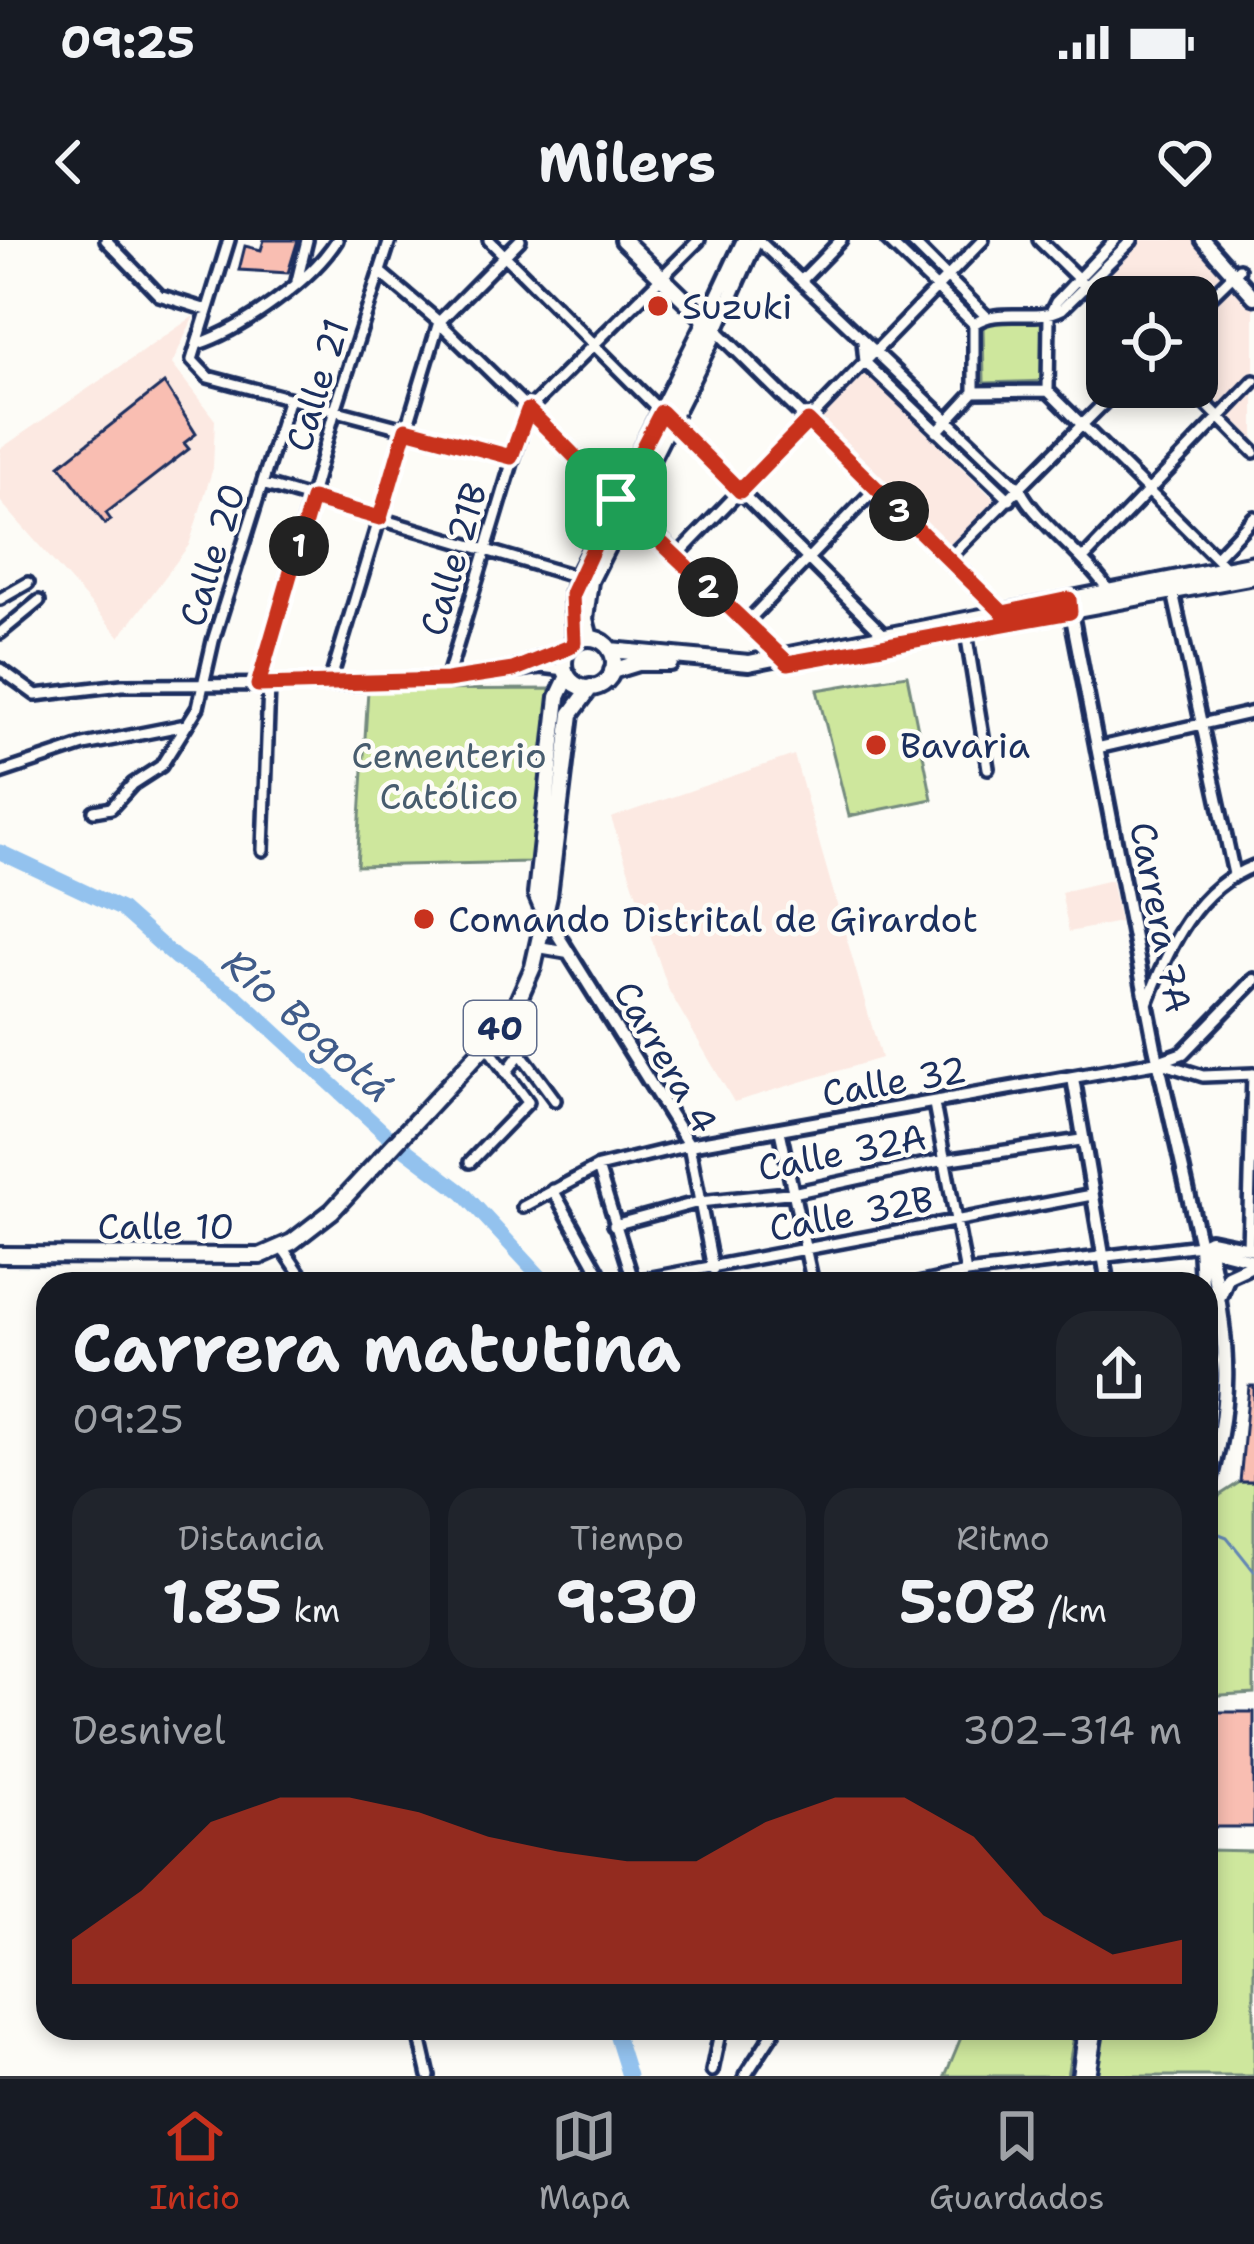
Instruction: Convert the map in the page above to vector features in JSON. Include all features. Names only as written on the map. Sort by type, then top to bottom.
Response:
[{"type":"main road","points":[[622,240],[711,325]]},
{"type":"main road","points":[[711,325],[744,240]]},
{"type":"main road","points":[[711,325],[757,240]]},
{"type":"main road","points":[[1203,240],[1254,286]]},
{"type":"main road","points":[[1213,240],[1254,297]]},
{"type":"main road","name":"40","points":[[578,642],[572,594],[577,577],[621,504],[711,325]]},
{"type":"main road","name":"40","points":[[544,913],[536,894],[558,697],[578,642],[585,597],[621,504]]},
{"type":"main road","points":[[610,650],[612,671],[657,661],[724,671],[1070,605],[1173,592],[1254,563]]},
{"type":"main road","points":[[1070,605],[1109,591],[1234,570]]},
{"type":"main road","points":[[578,642],[727,663],[784,660],[886,637],[965,626]]},
{"type":"main road","name":"40","points":[[486,1045],[517,1003],[539,946],[571,714],[612,671]]},
{"type":"main road","points":[[567,673],[578,685],[592,687]]},
{"type":"main road","name":"Calle 10","points":[[0,1255],[236,1258],[282,1247],[332,1211],[486,1045]]},
{"type":"main road","name":"Carrera 7A","points":[[1199,1245],[1201,1272]]},
{"type":"main road","name":"Carrera 7A","points":[[1199,1245],[1210,1256],[1213,1272]]},
{"type":"main road","points":[[1220,1303],[1220,1286],[1253,1255]]},
{"type":"main road","name":"Carrera 7A","points":[[1218,1294],[1227,1365],[1225,1427],[1218,1452]]},
{"type":"main road","points":[[1079,2076],[1087,2040]]},
{"type":"main road","points":[[1088,2076],[1089,2040]]},
{"type":"street","points":[[106,240],[121,261],[159,295],[207,310]]},
{"type":"street","points":[[230,240],[192,360],[208,377],[511,457]]},
{"type":"street","points":[[296,282],[308,240]]},
{"type":"street","points":[[198,344],[224,335],[296,282],[322,262],[337,240]]},
{"type":"street","name":"Calle 21","points":[[263,850],[264,685],[335,410],[390,240]]},
{"type":"street","points":[[489,240],[886,637]]},
{"type":"street","points":[[330,682],[439,322],[520,240]]},
{"type":"street","name":"Calle 21B","points":[[447,680],[528,410],[699,240]]},
{"type":"street","points":[[757,240],[1020,488],[1027,504],[1085,557],[1109,591]]},
{"type":"street","points":[[801,281],[841,240]]},
{"type":"street","points":[[887,240],[974,325],[974,392],[937,432]]},
{"type":"street","points":[[910,240],[986,316]]},
{"type":"street","points":[[676,556],[983,240]]},
{"type":"street","points":[[1039,240],[1086,287]]},
{"type":"street","points":[[1082,283],[1115,240]]},
{"type":"street","points":[[974,325],[986,316],[1048,316],[1132,240]]},
{"type":"street","points":[[1218,289],[1236,271]]},
{"type":"street","points":[[380,272],[439,322],[784,660]]},
{"type":"street","points":[[1048,316],[1048,392]]},
{"type":"street","points":[[711,325],[1006,618]]},
{"type":"street","points":[[863,341],[865,362],[1009,500],[1027,504]]},
{"type":"street","points":[[1085,557],[1254,381]]},
{"type":"street","points":[[974,392],[1048,392],[1254,590]]},
{"type":"street","name":"Calle 20","points":[[94,811],[111,808],[133,784],[161,766],[198,707],[213,641],[289,398]]},
{"type":"street","points":[[948,559],[1099,408]]},
{"type":"street","points":[[1211,408],[1254,452]]},
{"type":"street","points":[[262,484],[577,577]]},
{"type":"street","points":[[746,623],[876,488]]},
{"type":"street","points":[[1234,570],[1254,517]]},
{"type":"street","points":[[1,598],[28,583]]},
{"type":"street","points":[[1173,592],[1234,874]]},
{"type":"street","points":[[0,633],[39,601]]},
{"type":"street","name":"Carrera 7A","points":[[1070,605],[1158,1062],[1199,1245]]},
{"type":"street","points":[[965,626],[988,768]]},
{"type":"street","points":[[513,670],[578,642]]},
{"type":"street","points":[[0,669],[36,695],[122,685],[447,680],[513,670],[567,673]]},
{"type":"street","points":[[1097,748],[1254,712]]},
{"type":"street","points":[[0,773],[84,745],[186,725]]},
{"type":"street","points":[[1148,1001],[1175,937],[1197,907],[1234,874],[1254,866]]},
{"type":"street","name":"Carrera 4","points":[[544,913],[689,1145],[712,1268]]},
{"type":"street","points":[[539,946],[568,952]]},
{"type":"street","name":"Calle 32","points":[[523,1208],[598,1167],[689,1145],[1158,1062],[1183,1053],[1254,980]]},
{"type":"street","points":[[506,1073],[521,1054],[524,1038],[513,1029]]},
{"type":"street","points":[[470,1162],[528,1102],[486,1045]]},
{"type":"street","points":[[521,1054],[555,1100]]},
{"type":"street","points":[[976,1272],[1210,1240],[1253,1255],[1253,1074],[1203,1076],[1184,1066],[1158,1062]]},
{"type":"street","points":[[1073,1078],[1106,1272]]},
{"type":"street","points":[[934,1104],[966,1272]]},
{"type":"street","points":[[780,1131],[810,1272]]},
{"type":"street","name":"Calle 32A","points":[[614,1225],[698,1202],[796,1192],[944,1160],[1081,1140]]},
{"type":"street","points":[[598,1167],[629,1272]]},
{"type":"street","points":[[553,1190],[599,1272]]},
{"type":"street","name":"Calle 32B","points":[[685,1272],[1092,1195]]},
{"type":"street","points":[[282,1247],[299,1272]]},
{"type":"street","points":[[421,2040],[429,2076]]},
{"type":"street","points":[[712,2071],[719,2040]]},
{"type":"street","points":[[745,2076],[768,2040]]},
{"type":"shaded area","points":[[1132,240],[1203,240],[1254,297],[1254,452],[1210,408],[1218,408],[1218,276],[1098,276]]},
{"type":"shaded area","points":[[194,316],[172,364],[215,420],[213,468],[189,545],[120,637],[0,501],[0,449]]},
{"type":"shaded area","points":[[865,373],[996,501],[948,550],[817,423]]},
{"type":"shaded area","name":"Bavaria","points":[[794,755],[881,1058],[734,1102],[669,991],[611,818]]},
{"type":"shaded area","points":[[1111,880],[1120,922],[1069,932],[1061,892]]},
{"type":"green space","points":[[1044,321],[1045,381],[984,383],[983,323]]},
{"type":"green space","name":"Bavaria","points":[[907,675],[932,799],[849,816],[817,690]]},
{"type":"green space","name":"Cementerio Católico","points":[[551,689],[531,862],[357,866],[368,690]]},
{"type":"green space","points":[[1240,1482],[1254,1482],[1254,1693],[1218,1695],[1220,1495]]},
{"type":"green space","points":[[1218,1850],[1254,1851],[1254,2076],[1092,2076],[1099,2040],[1218,2040]]},
{"type":"green space","points":[[960,2040],[1073,2040],[1067,2076],[945,2076]]},
{"type":"building","points":[[264,240],[298,240],[288,273],[239,270],[245,246],[261,250]]},
{"type":"building","points":[[164,383],[196,434],[184,443],[189,449],[106,513],[111,520],[105,524],[60,465]]},
{"type":"building","points":[[1249,1386],[1254,1386],[1254,1482],[1240,1482]]},
{"type":"building","points":[[1218,1712],[1254,1712],[1254,1827],[1218,1827]]},
{"type":"waterway","name":"Río Bogotá","points":[[0,852],[121,909],[176,958],[237,997],[390,1138],[463,1193],[536,1272]]},
{"type":"waterway","points":[[1218,1534],[1227,1537],[1254,1571]]},
{"type":"waterway","name":"Río Bogotá","points":[[618,2040],[629,2076]]},
{"type":"place","name":"Suzuki","points":[[658,306]]},
{"type":"place","name":"Bavaria","points":[[876,745]]},
{"type":"place","name":"Comando Distrital de Girardot","points":[[424,919]]},
{"type":"route","points":[[616,499],[577,577],[570,647],[513,670],[447,680],[258,685],[312,499],[380,518],[406,429],[511,457],[528,410],[584,462],[616,499],[626,509],[788,663],[1070,612],[1069,599],[1003,613],[808,421],[740,491],[661,412],[616,499]]}]
